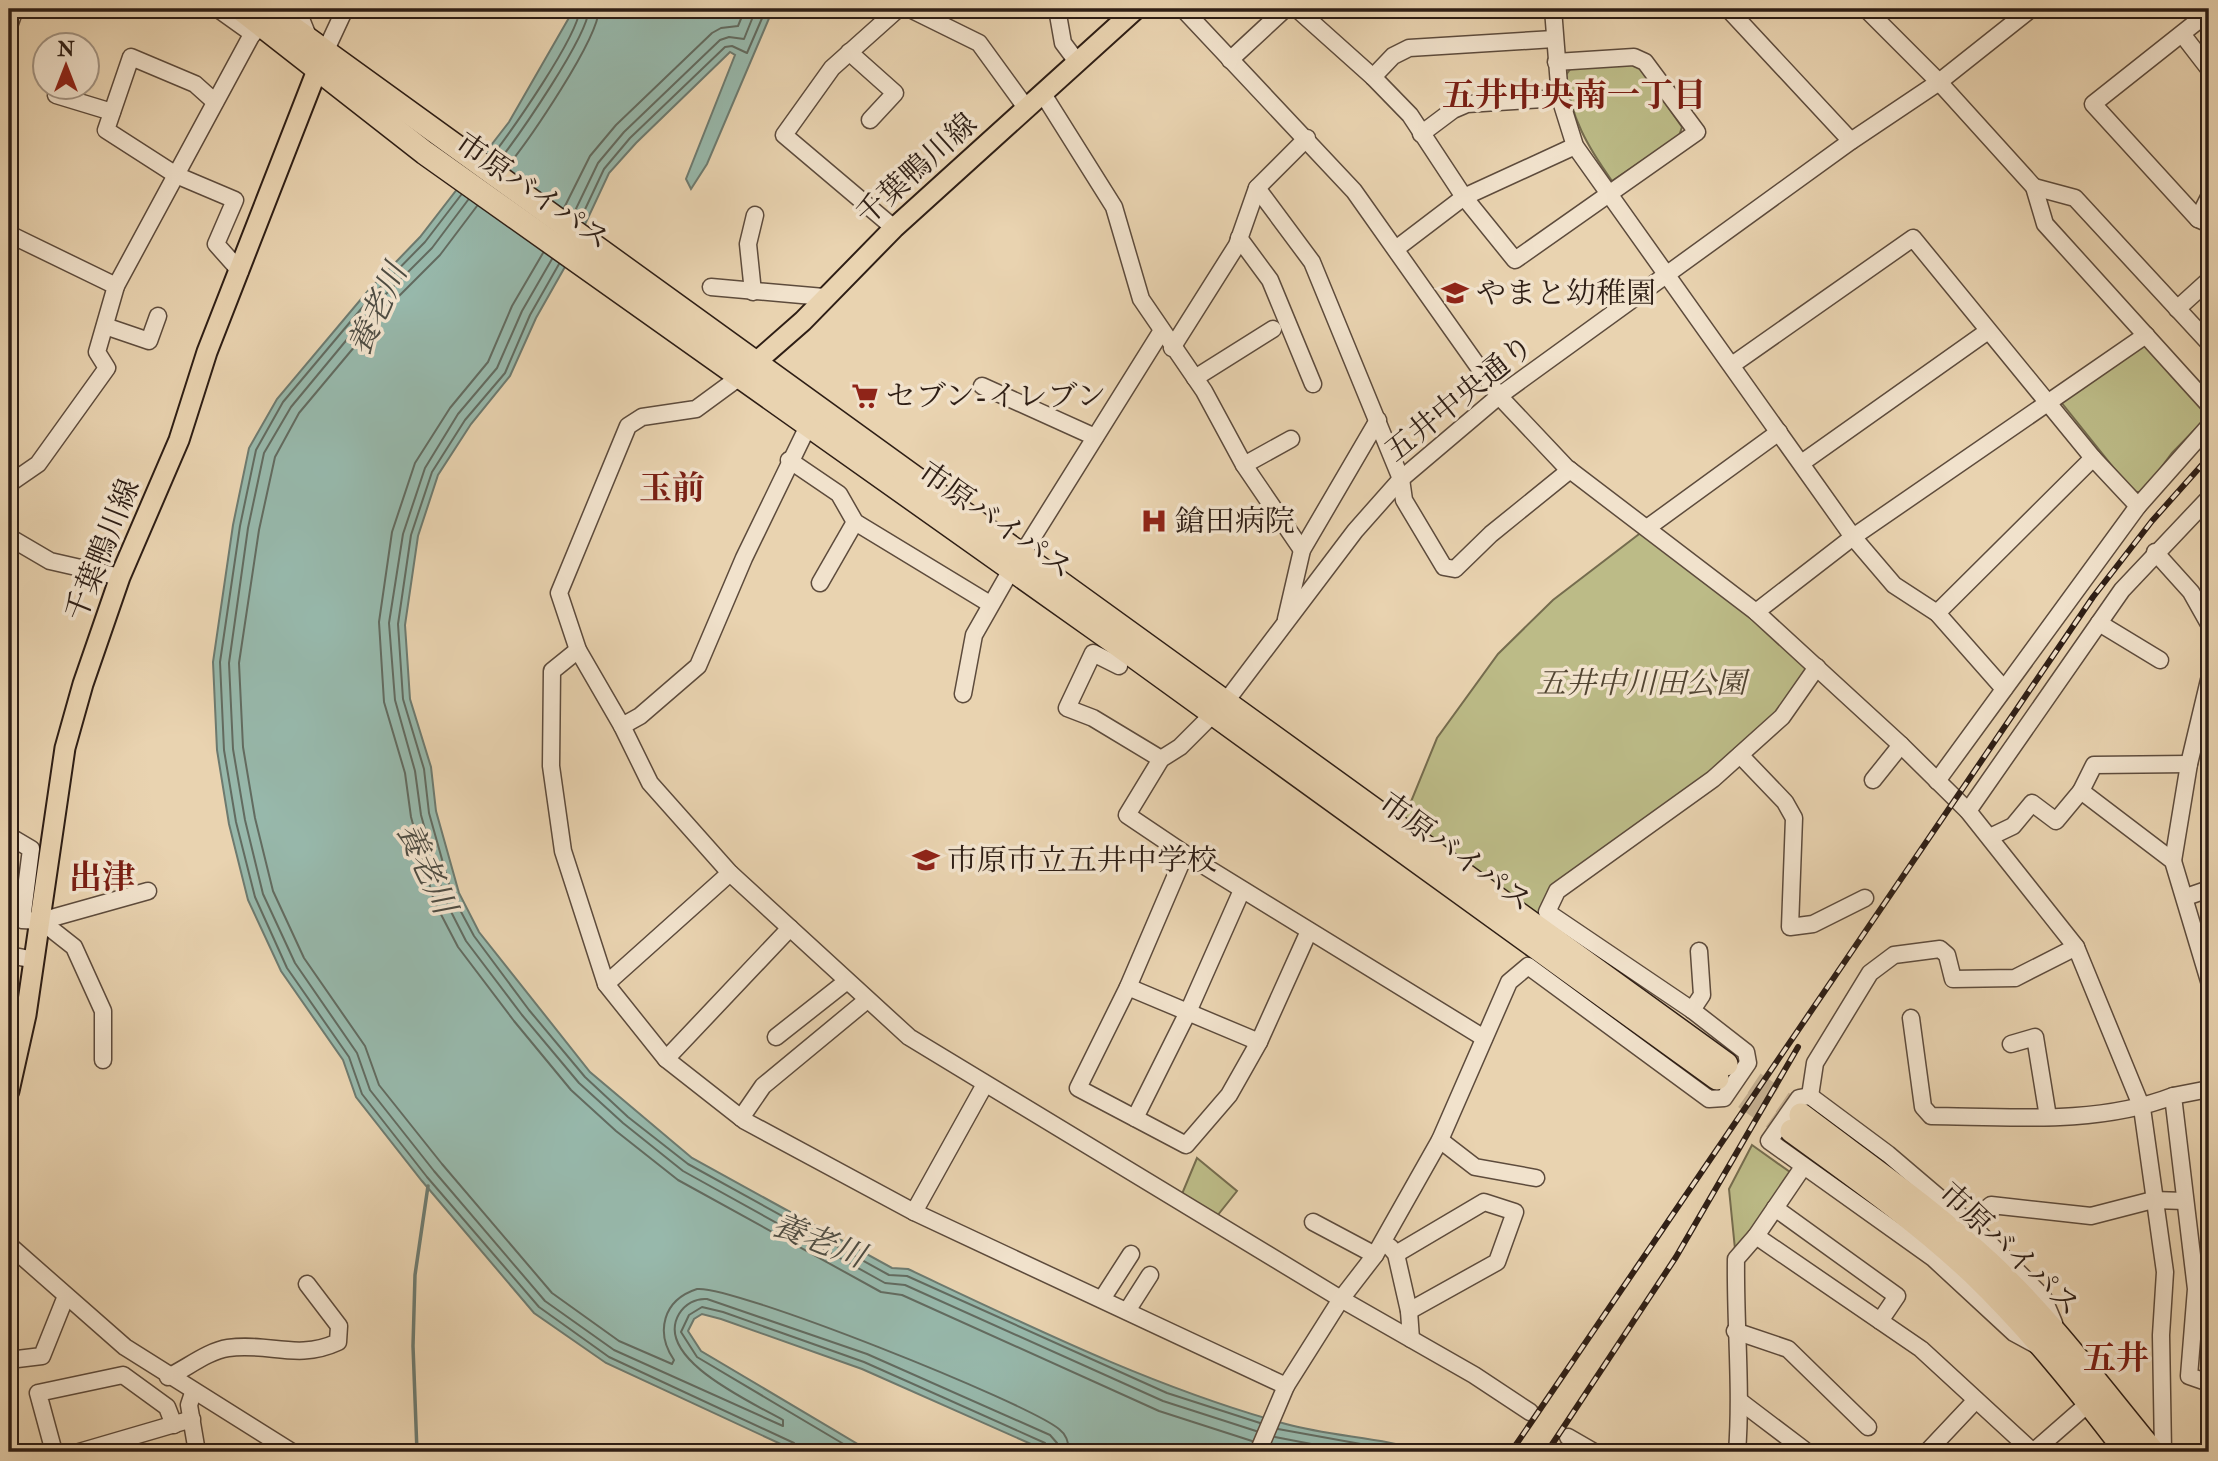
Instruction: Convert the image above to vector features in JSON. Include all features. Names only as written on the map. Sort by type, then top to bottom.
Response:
[{"type":"highway","name":"市原バイパス","points":[[257,16],[430,128],[677,320]]},
{"type":"highway","name":"市原バイパス","points":[[317,54],[425,153],[748,369],[1722,1071]]},
{"type":"highway","name":"市原バイパス","points":[[748,369],[809,424],[1016,563]]},
{"type":"highway","name":"市原バイパス","points":[[1801,1114],[1945,1225],[1990,1264],[2054,1345],[2153,1452]]},
{"type":"highway","name":"市原バイパス","points":[[2054,1345],[2089,1402],[2127,1452]]},
{"type":"main road","name":"千葉鴨川線","points":[[748,369],[803,321],[894,228],[1136,9]]},
{"type":"main road","name":"千葉鴨川線","points":[[9,1091],[35,960],[53,815],[65,748],[120,577],[179,440],[207,352],[240,271],[317,54]]},
{"type":"street","points":[[9,26],[15,9]]},
{"type":"street","points":[[9,484],[38,464],[107,368],[97,352],[116,286],[215,103],[257,16],[218,9]]},
{"type":"street","points":[[298,9],[317,54]]},
{"type":"street","points":[[317,54],[345,9]]},
{"type":"street","points":[[894,228],[784,135],[832,68],[898,9]]},
{"type":"street","points":[[910,9],[979,43],[1027,108]]},
{"type":"street","points":[[1057,9],[1063,43],[1078,64]]},
{"type":"street","points":[[1183,9],[1354,191],[1397,248],[1499,396],[1570,470],[1756,612],[1901,745],[1968,811],[2076,947],[2142,1108],[2165,1272],[2161,1335],[2163,1452]]},
{"type":"street","points":[[1230,60],[1285,9]]},
{"type":"street","points":[[1297,9],[1373,77],[1410,115],[1464,197],[1515,260],[1610,196],[1697,132],[1645,62],[1634,57],[1556,62]]},
{"type":"street","points":[[1553,9],[1560,98],[1575,146],[1803,463],[1853,537],[1894,584],[1937,613],[2004,689]]},
{"type":"street","points":[[1732,9],[1730,11],[1851,141]]},
{"type":"street","points":[[1866,9],[1939,82],[2034,187],[2045,224],[2209,405]]},
{"type":"street","name":"五井中央通り","points":[[1161,759],[1180,747],[1220,707],[1355,531],[1401,479],[1499,396],[1851,141],[1939,82],[2031,9]]},
{"type":"street","points":[[2204,221],[2093,104],[2209,12]]},
{"type":"street","points":[[2182,34],[2209,69]]},
{"type":"street","points":[[1373,77],[1393,56],[1409,48],[1554,39]]},
{"type":"street","points":[[849,52],[895,93],[870,120]]},
{"type":"street","points":[[215,103],[194,85],[131,57],[106,130],[176,175],[235,200],[216,244],[240,271]]},
{"type":"street","points":[[1043,94],[1114,207],[1141,299],[1161,332],[1195,378],[1244,465],[1302,550]]},
{"type":"street","points":[[1421,134],[1453,110],[1468,104],[1560,98]]},
{"type":"street","points":[[78,102],[112,112]]},
{"type":"street","points":[[1172,348],[1239,238],[1257,188],[1307,138]]},
{"type":"street","points":[[1397,248],[1464,197],[1575,146]]},
{"type":"street","points":[[2034,187],[2075,198],[2209,343]]},
{"type":"street","points":[[1257,188],[1312,262],[1401,479],[1404,500],[1444,567],[1455,569],[1491,534],[1570,470]]},
{"type":"street","points":[[2204,221],[2209,197]]},
{"type":"street","points":[[753,292],[748,244],[755,215]]},
{"type":"street","points":[[9,234],[116,286]]},
{"type":"street","points":[[1239,238],[1270,280],[1313,384]]},
{"type":"street","points":[[1732,365],[1913,238],[2093,458],[2138,506]]},
{"type":"street","points":[[2176,309],[2209,280]]},
{"type":"street","points":[[711,287],[824,297]]},
{"type":"street","points":[[105,326],[149,341],[158,316]]},
{"type":"street","points":[[1195,378],[1273,328]]},
{"type":"street","points":[[1803,463],[1988,331]]},
{"type":"street","points":[[963,694],[974,635],[990,604],[1161,332]]},
{"type":"street","points":[[1756,612],[1853,537],[2146,335]]},
{"type":"street","points":[[748,369],[696,409],[642,417],[628,426],[559,593],[578,650],[622,726],[650,783],[730,873],[909,1037],[984,1086],[1341,1299],[1474,1375],[1530,1412]]},
{"type":"street","points":[[982,386],[1095,437]]},
{"type":"street","points":[[1285,624],[1302,550],[1378,420]]},
{"type":"street","points":[[622,726],[640,716],[698,666],[789,460],[809,424]]},
{"type":"street","points":[[1937,781],[2138,506],[2209,426]]},
{"type":"street","points":[[1647,528],[1779,432]]},
{"type":"street","points":[[1244,465],[1291,439]]},
{"type":"street","points":[[1937,613],[2093,458]]},
{"type":"street","points":[[789,460],[839,494],[855,522],[990,604]]},
{"type":"street","points":[[1968,811],[2099,623],[2155,552],[2209,498]]},
{"type":"street","points":[[820,583],[855,522]]},
{"type":"street","points":[[9,537],[50,561],[120,577]]},
{"type":"street","points":[[2155,552],[2191,592],[2209,624]]},
{"type":"street","points":[[2099,623],[2160,660]]},
{"type":"street","points":[[578,650],[552,671],[551,766],[563,851],[606,984],[666,1059],[741,1118],[914,1212],[1286,1386]]},
{"type":"street","points":[[1119,666],[1093,653],[1067,709],[1093,718],[1161,759],[1127,815],[1242,890],[1484,1038]]},
{"type":"street","points":[[1258,1452],[1286,1386],[1341,1299],[1375,1255],[1440,1140],[1509,982],[1528,966],[1709,1099],[1724,1098],[1748,1063],[1746,1052],[1692,1010],[1547,912],[1557,891],[1713,779],[1782,717],[1817,667]]},
{"type":"street","points":[[2209,680],[2189,764],[2173,861],[2186,897],[2209,981]]},
{"type":"street","points":[[1873,780],[1901,745]]},
{"type":"street","points":[[1740,755],[1785,802],[1794,818],[1790,927],[1813,924],[1865,898]]},
{"type":"street","points":[[1990,837],[2013,826],[2032,803],[2056,821],[2081,791],[2094,765],[2189,764]]},
{"type":"street","points":[[2081,791],[2173,861]]},
{"type":"street","points":[[9,836],[31,849],[22,920],[41,921],[148,891]]},
{"type":"street","points":[[1185,854],[1128,987],[1078,1088],[1186,1145],[1229,1095],[1259,1042],[1309,931]]},
{"type":"street","points":[[606,984],[730,873]]},
{"type":"street","points":[[2186,897],[2209,889]]},
{"type":"street","points":[[1135,1118],[1188,1012],[1242,890]]},
{"type":"street","points":[[41,921],[74,947],[103,1011],[103,1060]]},
{"type":"street","points":[[666,1059],[790,929]]},
{"type":"street","points":[[1801,1114],[1815,1063],[1870,973],[1894,955],[1940,949],[1947,955],[1952,979],[2015,978],[2076,947]]},
{"type":"street","points":[[1692,1010],[1702,995],[1699,951]]},
{"type":"street","points":[[9,955],[35,960]]},
{"type":"street","points":[[776,1037],[847,981]]},
{"type":"street","points":[[1128,987],[1259,1042]]},
{"type":"street","points":[[741,1118],[763,1086],[867,1000]]},
{"type":"street","points":[[1911,1018],[1923,1107],[1931,1116],[2048,1117],[2142,1108],[2173,1096],[2209,1089]]},
{"type":"street","points":[[2011,1044],[2035,1037],[2048,1117]]},
{"type":"street","points":[[914,1212],[984,1086]]},
{"type":"street","points":[[2173,1096],[2196,1289],[2189,1376],[2209,1383]]},
{"type":"street","points":[[1799,1098],[1801,1114],[1888,1154],[1969,1223],[2043,1297],[2054,1345],[2014,1333],[1933,1258],[1769,1141],[1799,1098]]},
{"type":"street","points":[[1440,1140],[1475,1167],[1536,1178]]},
{"type":"street","points":[[1737,1452],[1741,1402],[1735,1331],[1736,1259],[1756,1236],[1803,1167]]},
{"type":"street","points":[[1969,1223],[1991,1205],[2091,1216],[2153,1200],[2185,1201]]},
{"type":"street","points":[[1396,1254],[1484,1202],[1515,1212],[1497,1262],[1409,1311]]},
{"type":"street","points":[[1775,1208],[1897,1296],[1880,1321]]},
{"type":"street","points":[[1313,1222],[1375,1255]]},
{"type":"street","points":[[1756,1236],[1921,1349],[2033,1452],[2089,1402]]},
{"type":"street","points":[[1384,1240],[1396,1254],[1409,1311],[1411,1339]]},
{"type":"street","points":[[9,1245],[125,1347],[193,1393],[292,1452]]},
{"type":"street","points":[[1102,1299],[1130,1254]]},
{"type":"street","points":[[1127,1311],[1150,1275]]},
{"type":"street","points":[[168,1377],[225,1349],[243,1347],[299,1353],[320,1350],[338,1342],[339,1326],[307,1283]]},
{"type":"street","points":[[9,1360],[42,1356],[66,1296]]},
{"type":"street","points":[[1735,1331],[1788,1349],[1868,1427]]},
{"type":"street","points":[[54,1452],[38,1393],[123,1375],[167,1407],[174,1425]]},
{"type":"street","points":[[193,1393],[189,1405],[197,1452]]},
{"type":"street","points":[[1927,1452],[1976,1400]]},
{"type":"street","points":[[1741,1402],[1807,1452]]},
{"type":"street","points":[[79,1452],[192,1419]]},
{"type":"street","points":[[1568,1437],[1594,1452]]},
{"type":"green space","points":[[1630,64],[1640,67],[1682,127],[1679,136],[1612,181],[1595,156],[1576,118],[1566,75],[1571,68]]},
{"type":"green space","points":[[2145,343],[2208,411],[2208,416],[2172,453],[2143,492],[2133,492],[2061,402]]},
{"type":"green space","name":"五井中川田公園","points":[[1647,528],[1817,667],[1782,717],[1557,891],[1534,924],[1399,824],[1408,809],[1437,738],[1498,654],[1553,600]]},
{"type":"green space","points":[[1752,1145],[1797,1177],[1736,1259],[1729,1189]]},
{"type":"green space","points":[[1197,1158],[1237,1191],[1213,1221],[1179,1201]]},
{"type":"water","name":"養老川","points":[[574,9],[773,9],[707,164],[691,189],[686,179],[735,55],[730,52],[636,143],[609,173],[510,376],[471,424],[438,475],[418,536],[405,625],[410,699],[431,767],[436,811],[459,893],[479,932],[590,1072],[692,1158],[892,1268],[908,1269],[1094,1355],[1189,1393],[1286,1424],[1427,1452],[1049,1452],[862,1369],[721,1319],[702,1314],[694,1319],[688,1331],[701,1351],[871,1452],[798,1452],[606,1363],[534,1313],[422,1181],[356,1097],[343,1060],[281,971],[248,900],[229,824],[217,750],[213,662],[233,525],[249,448],[277,399],[367,292],[420,237],[509,122]]},
{"type":"waterway","points":[[417,1452],[413,1346],[415,1275],[428,1186]]},
{"type":"tunnel","points":[[1726,1064],[1801,1115]]},
{"type":"tunnel","points":[[1717,1078],[1792,1131]]},
{"type":"railway","points":[[1511,1452],[2093,597],[2152,521],[2209,457]]},
{"type":"railway","points":[[1547,1452],[1676,1257],[1798,1047]]},
{"type":"place","name":"やまと幼稚園","points":[[1455,293]]},
{"type":"place","name":"セブン-イレブン","points":[[865,396]]},
{"type":"place","name":"鎗田病院","points":[[1154,521]]},
{"type":"place","name":"市原市立五井中学校","points":[[926,860]]},
{"type":"district","name":"五井中央南一丁目","points":[[1574,94]]},
{"type":"district","name":"玉前","points":[[672,487]]},
{"type":"district","name":"出津","points":[[102,876]]},
{"type":"district","name":"五井","points":[[2116,1357]]}]
